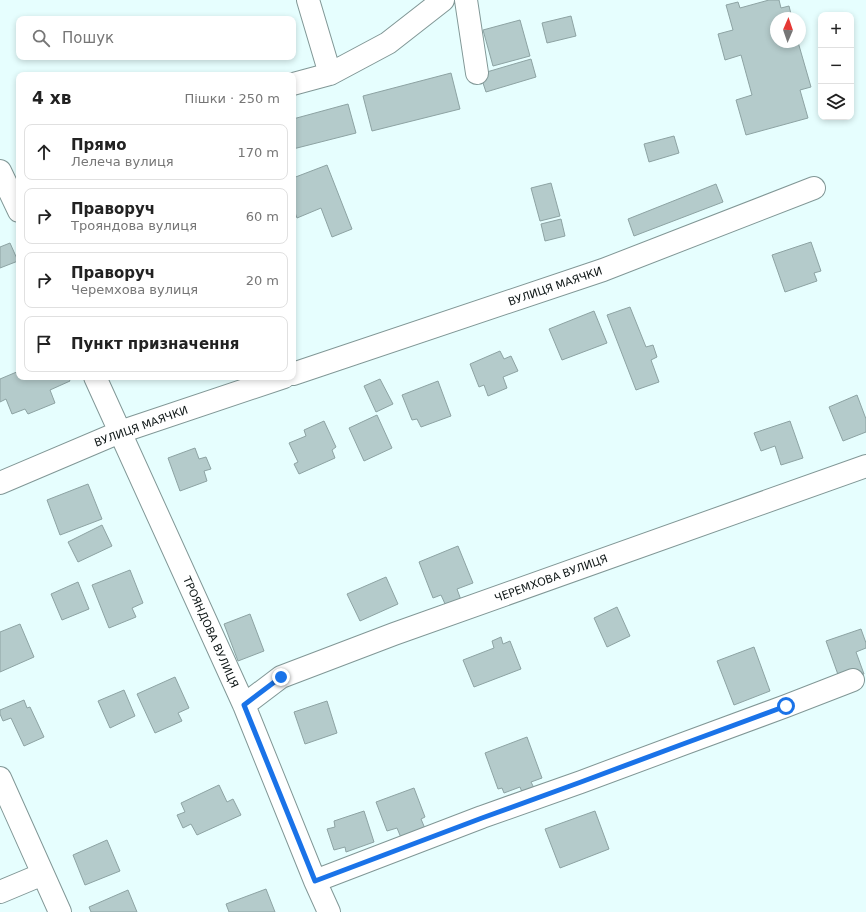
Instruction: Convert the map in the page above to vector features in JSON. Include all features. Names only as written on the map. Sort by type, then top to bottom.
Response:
[{"type":"street","points":[[308,0],[330,74]]},
{"type":"street","points":[[296,83],[330,74],[388,43],[443,0]]},
{"type":"street","points":[[466,0],[477,73]]},
{"type":"street","points":[[0,171],[16,205]]},
{"type":"street","name":"ВУЛИЦЯ МАЯЧКИ","points":[[296,373],[603,270],[814,188]]},
{"type":"street","name":"ТРОЯНДОВА ВУЛИЦЯ","points":[[96,380],[244,705],[328,912]]},
{"type":"street","name":"ВУЛИЦЯ МАЯЧКИ","points":[[0,483],[120,432],[275,380]]},
{"type":"street","name":"ЧЕРЕМХОВА ВУЛИЦЯ","points":[[244,705],[281,677],[394,634],[866,466]]},
{"type":"street","points":[[315,881],[853,680]]},
{"type":"street","points":[[0,778],[60,912]]},
{"type":"street","points":[[0,892],[43,874]]},
{"type":"building","points":[[769,0],[779,0],[781,8],[789,6],[790,12],[770,12],[770,48],[800,48],[811,87],[800,90],[808,118],[746,135],[736,100],[752,95],[741,55],[725,60],[718,34],[733,30],[726,5],[738,2],[740,8]]},
{"type":"building","points":[[571,16],[576,36],[547,43],[542,23]]},
{"type":"building","points":[[520,20],[530,56],[493,66],[483,30]]},
{"type":"building","points":[[531,59],[536,77],[486,92],[480,74]]},
{"type":"building","points":[[451,73],[460,109],[372,131],[363,96]]},
{"type":"building","points":[[348,104],[356,133],[296,148],[296,118]]},
{"type":"building","points":[[674,136],[679,153],[649,162],[644,144]]},
{"type":"building","points":[[327,165],[352,229],[332,237],[321,208],[297,218],[296,177]]},
{"type":"building","points":[[551,183],[560,216],[540,221],[531,188]]},
{"type":"building","points":[[716,184],[723,202],[634,236],[628,219]]},
{"type":"building","points":[[561,219],[565,236],[545,241],[541,224]]},
{"type":"building","points":[[811,242],[821,271],[814,273],[817,281],[785,292],[772,255]]},
{"type":"building","points":[[10,243],[16,256],[16,262],[0,268],[0,247]]},
{"type":"building","points":[[630,307],[646,347],[653,345],[657,357],[651,360],[659,382],[636,390],[607,315]]},
{"type":"building","points":[[594,311],[607,343],[562,360],[549,329]]},
{"type":"building","points":[[500,351],[504,359],[511,356],[518,371],[503,377],[507,388],[488,396],[484,385],[479,387],[470,364]]},
{"type":"building","points":[[16,372],[16,380],[70,381],[50,390],[55,403],[28,414],[25,409],[12,414],[6,399],[0,402],[0,379]]},
{"type":"building","points":[[380,379],[393,404],[376,412],[364,386]]},
{"type":"building","points":[[438,381],[451,416],[421,427],[417,419],[412,420],[402,395]]},
{"type":"building","points":[[857,395],[866,419],[866,432],[843,441],[829,407]]},
{"type":"building","points":[[377,415],[392,448],[364,461],[349,428]]},
{"type":"building","points":[[324,421],[336,447],[332,450],[335,458],[299,474],[294,464],[298,462],[289,443],[306,436],[304,430]]},
{"type":"building","points":[[790,421],[803,458],[781,465],[775,446],[761,451],[754,433]]},
{"type":"building","points":[[195,448],[199,459],[206,457],[211,469],[204,471],[207,481],[180,491],[168,458]]},
{"type":"building","points":[[88,484],[102,519],[60,535],[47,500]]},
{"type":"building","points":[[102,525],[112,546],[78,562],[68,542]]},
{"type":"building","points":[[458,546],[473,583],[457,589],[461,600],[446,606],[441,595],[433,598],[419,562]]},
{"type":"building","points":[[130,570],[143,603],[132,608],[136,617],[109,628],[92,585]]},
{"type":"building","points":[[386,577],[398,604],[360,621],[347,594]]},
{"type":"building","points":[[78,582],[89,609],[62,620],[51,594]]},
{"type":"building","points":[[617,607],[630,636],[607,647],[594,618]]},
{"type":"building","points":[[250,614],[264,651],[238,661],[224,624]]},
{"type":"building","points":[[20,624],[34,657],[0,672],[0,632]]},
{"type":"building","points":[[861,629],[866,643],[866,648],[856,652],[864,674],[841,683],[826,641]]},
{"type":"building","points":[[501,637],[503,644],[510,641],[521,669],[474,687],[463,660],[494,648],[492,641]]},
{"type":"building","points":[[754,647],[770,691],[734,705],[717,661]]},
{"type":"building","points":[[175,677],[189,708],[178,713],[182,721],[155,733],[137,694]]},
{"type":"building","points":[[124,690],[135,716],[110,728],[98,701]]},
{"type":"building","points":[[24,700],[27,708],[30,707],[44,737],[24,746],[11,718],[3,721],[0,710]]},
{"type":"building","points":[[327,701],[337,733],[305,744],[294,712]]},
{"type":"building","points":[[527,737],[542,778],[531,782],[534,788],[522,792],[520,787],[504,793],[502,788],[498,789],[485,753]]},
{"type":"building","points":[[219,785],[227,802],[233,799],[241,815],[197,835],[191,824],[183,828],[177,815],[185,812],[181,803]]},
{"type":"building","points":[[414,788],[425,817],[421,819],[426,831],[402,840],[397,828],[387,831],[376,802]]},
{"type":"building","points":[[364,811],[374,842],[346,852],[345,847],[334,850],[327,829],[335,827],[334,821]]},
{"type":"building","points":[[595,811],[609,849],[560,868],[545,829]]},
{"type":"building","points":[[107,840],[120,871],[85,885],[73,855]]},
{"type":"building","points":[[266,889],[275,912],[229,912],[226,904]]},
{"type":"building","points":[[128,890],[137,912],[91,912],[89,907]]},
{"type":"route","points":[[281,677],[244,705],[315,881],[786,706]]}]
